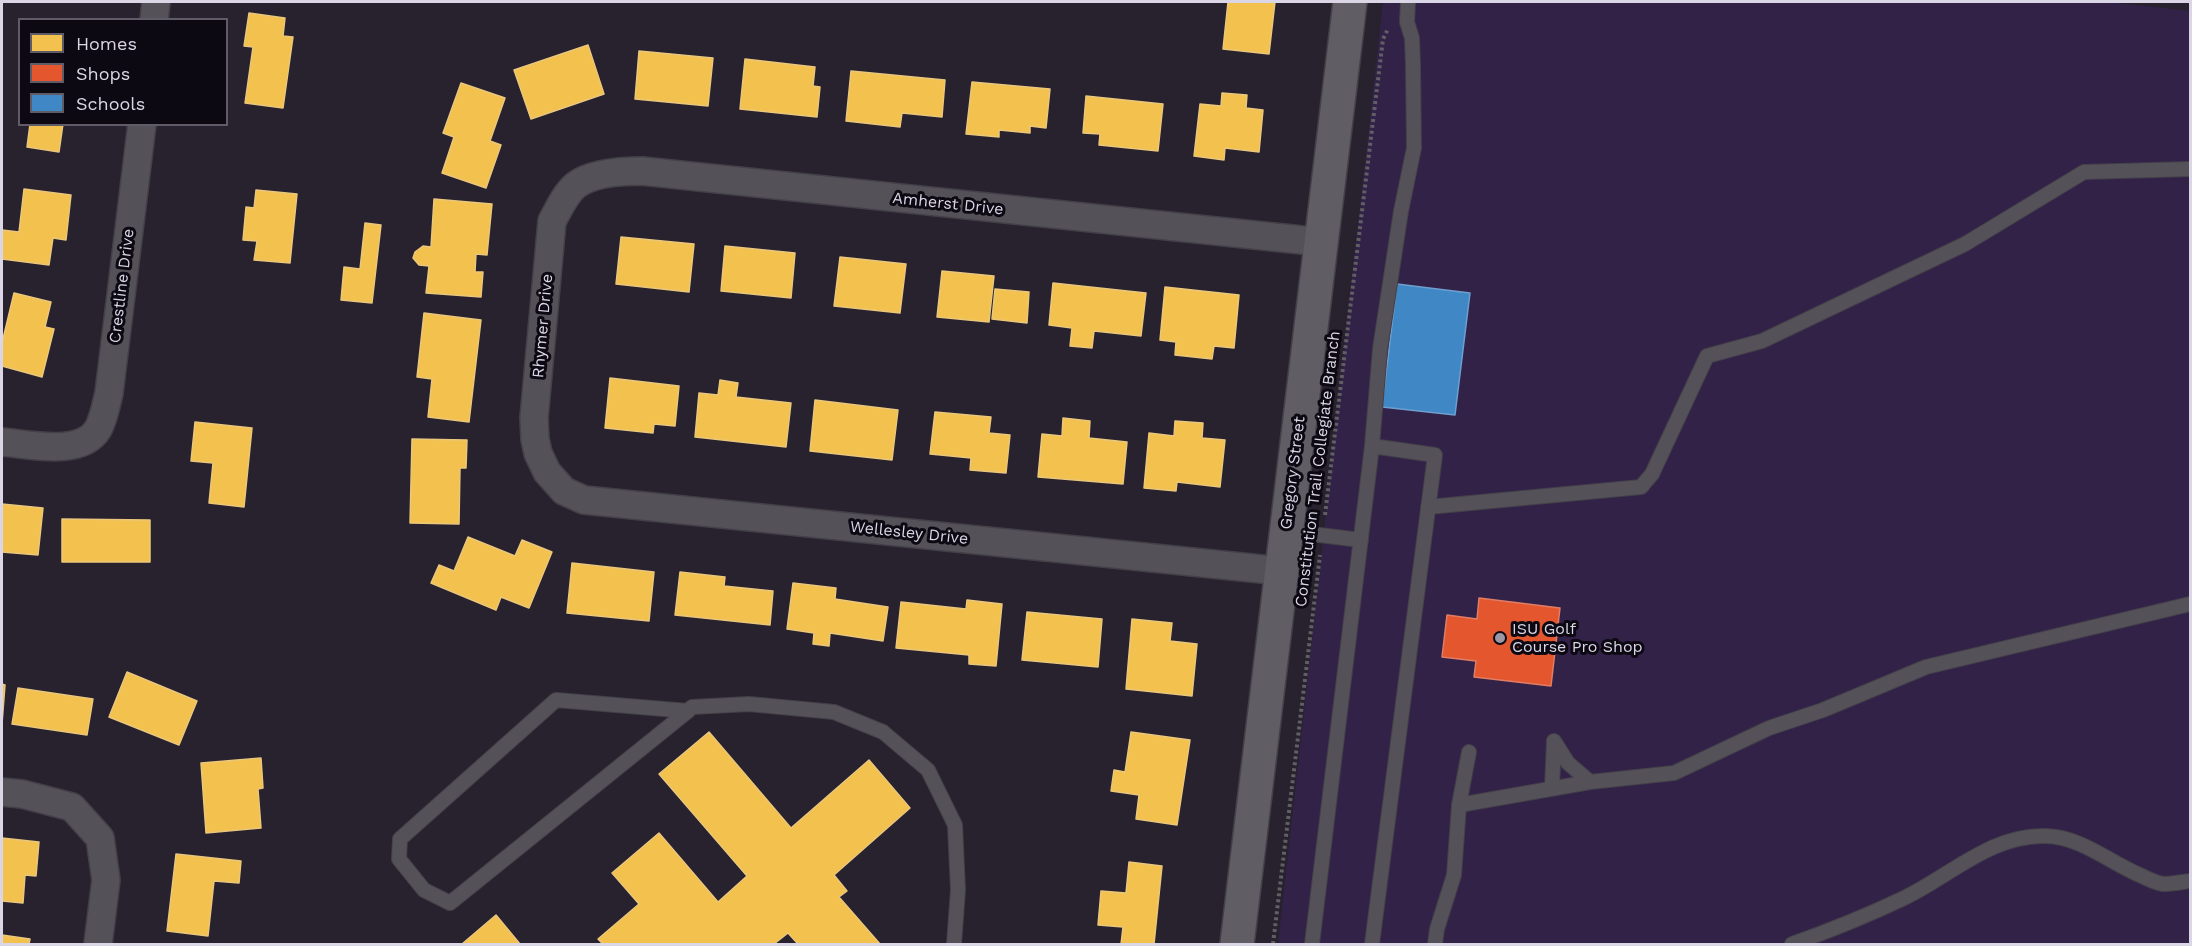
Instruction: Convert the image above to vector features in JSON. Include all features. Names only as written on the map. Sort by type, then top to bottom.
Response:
[{"type":"main road","name":"Gregory Street","points":[[1237,945],[1350,2]]},
{"type":"street","points":[[154,18],[156,2]]},
{"type":"street","name":"Crestline Drive","points":[[2,442],[62,448],[86,441],[100,425],[109,393],[141,126]]},
{"type":"street","name":"Amherst Drive","points":[[577,185],[619,171],[642,171],[1321,242]]},
{"type":"street","name":"Rhymer Drive","points":[[547,472],[538,453],[534,418],[552,222],[563,202],[577,185]]},
{"type":"street","name":"Wellesley Drive","points":[[547,472],[564,491],[584,500],[1281,571]]},
{"type":"street","points":[[2,792],[22,794],[72,807],[100,838],[106,879],[98,945]]},
{"type":"lane","points":[[1312,945],[1372,446],[1380,349],[1401,211],[1414,148],[1412,38],[1407,22],[1408,2]]},
{"type":"lane","points":[[1428,507],[1641,487],[1652,474],[1707,356],[1762,341],[1965,244],[2084,172],[2190,168]]},
{"type":"lane","points":[[1372,446],[1435,455],[1372,945]]},
{"type":"lane","points":[[1286,531],[1361,540]]},
{"type":"lane","points":[[1459,805],[1590,782],[1674,773],[1769,728],[1823,710],[1926,667],[2190,604]]},
{"type":"lane","points":[[688,711],[556,700],[400,839],[399,859],[424,890],[450,903],[688,711],[692,707],[749,704],[834,712],[883,732],[928,770],[955,825],[958,890],[954,945]]},
{"type":"lane","points":[[1552,788],[1554,741],[1568,763],[1590,782]]},
{"type":"lane","points":[[1435,945],[1437,928],[1454,875],[1459,805],[1468,752]]},
{"type":"lane","points":[[1792,945],[1903,899],[1933,883],[1977,853],[2029,837],[2061,837],[2092,850],[2131,872],[2162,884],[2190,881]]},
{"type":"path","name":"Constitution Trail Collegiate Branch","points":[[1273,945],[1383,39],[1393,20]]},
{"type":"shaded area","points":[[1383,2],[2109,2],[2190,11],[2190,944],[1278,944]]},
{"type":"building: Homes","points":[[1228,2],[1275,2],[1269,54],[1223,49]]},
{"type":"building: Homes","points":[[249,13],[285,18],[283,36],[293,37],[283,108],[245,103],[253,47],[244,46]]},
{"type":"building: Homes","points":[[588,45],[604,94],[531,119],[514,70]]},
{"type":"building: Homes","points":[[639,51],[713,58],[708,106],[635,99]]},
{"type":"building: Homes","points":[[745,59],[815,67],[813,86],[820,87],[817,117],[740,109]]},
{"type":"building: Homes","points":[[851,71],[945,80],[942,117],[902,113],[900,127],[846,121]]},
{"type":"building: Homes","points":[[972,82],[1050,89],[1046,128],[1030,126],[1030,133],[999,130],[999,137],[966,134]]},
{"type":"building: Homes","points":[[461,83],[505,98],[490,141],[501,145],[486,188],[442,173],[454,137],[443,133]]},
{"type":"building: Homes","points":[[1222,93],[1247,95],[1246,108],[1263,110],[1259,152],[1225,148],[1224,160],[1194,156],[1200,104],[1221,106]]},
{"type":"building: Homes","points":[[1086,96],[1163,104],[1158,151],[1099,145],[1100,134],[1083,133]]},
{"type":"building: Homes","points":[[30,126],[63,126],[59,152],[27,147]]},
{"type":"building: Homes","points":[[24,189],[71,195],[66,240],[53,238],[49,265],[2,259],[2,230],[19,232]]},
{"type":"building: Homes","points":[[256,190],[297,194],[290,263],[254,260],[257,241],[243,240],[246,207],[254,208]]},
{"type":"building: Homes","points":[[434,199],[492,204],[487,255],[476,254],[475,272],[483,272],[481,297],[426,293],[429,266],[419,265],[413,258],[415,252],[423,246],[431,247]]},
{"type":"building: Homes","points":[[365,223],[381,225],[372,303],[341,300],[344,267],[360,269]]},
{"type":"building: Homes","points":[[621,237],[694,244],[689,292],[616,284]]},
{"type":"building: Homes","points":[[725,246],[795,253],[791,298],[721,291]]},
{"type":"building: Homes","points":[[840,257],[906,264],[900,313],[834,306]]},
{"type":"building: Homes","points":[[942,271],[994,276],[989,322],[937,317]]},
{"type":"building: Homes","points":[[1053,283],[1146,293],[1141,336],[1094,331],[1092,348],[1070,346],[1072,328],[1049,325]]},
{"type":"building: Homes","points":[[1165,287],[1239,295],[1234,348],[1214,346],[1212,359],[1175,355],[1176,342],[1160,340]]},
{"type":"building: Homes","points":[[995,289],[1029,292],[1027,323],[992,319]]},
{"type":"building: Homes","points":[[14,293],[51,302],[45,327],[54,329],[42,377],[2,366],[2,343]]},
{"type":"building: Homes","points":[[424,313],[481,320],[469,422],[428,417],[432,379],[417,377]]},
{"type":"building: Homes","points":[[610,378],[679,386],[675,426],[654,424],[653,433],[605,428]]},
{"type":"building: Homes","points":[[720,380],[738,383],[736,397],[791,403],[786,447],[695,437],[699,393],[718,395]]},
{"type":"building: Homes","points":[[815,400],[898,410],[892,460],[810,451]]},
{"type":"building: Homes","points":[[935,412],[991,417],[989,433],[1010,435],[1006,473],[970,470],[971,458],[930,454]]},
{"type":"building: Homes","points":[[1063,418],[1090,421],[1089,438],[1127,442],[1123,484],[1038,477],[1042,434],[1062,436]]},
{"type":"building: Homes","points":[[1175,421],[1203,423],[1202,438],[1225,440],[1220,487],[1177,482],[1176,491],[1144,488],[1149,433],[1174,436]]},
{"type":"building: Homes","points":[[195,422],[252,428],[244,507],[209,503],[213,463],[191,461]]},
{"type":"building: Homes","points":[[412,439],[467,440],[466,468],[460,468],[459,524],[410,523]]},
{"type":"building: Homes","points":[[2,504],[43,508],[38,555],[2,552]]},
{"type":"building: Homes","points":[[62,519],[150,520],[150,562],[62,562]]},
{"type":"building: Homes","points":[[468,537],[515,556],[522,540],[552,552],[529,608],[501,597],[496,610],[431,583],[439,565],[454,571]]},
{"type":"building: Homes","points":[[572,563],[654,572],[649,621],[567,613]]},
{"type":"building: Homes","points":[[680,572],[725,577],[724,586],[773,591],[770,625],[675,615]]},
{"type":"building: Homes","points":[[793,583],[836,588],[835,599],[888,607],[883,641],[830,633],[829,646],[813,644],[814,633],[787,629]]},
{"type":"building: Homes","points":[[967,600],[1002,604],[996,666],[969,664],[969,655],[896,648],[901,602],[966,609]]},
{"type":"building: Homes","points":[[1027,612],[1102,619],[1098,667],[1022,660]]},
{"type":"building: Homes","points":[[1132,619],[1172,623],[1170,641],[1197,644],[1192,696],[1126,689]]},
{"type":"building: Homes","points":[[127,672],[197,701],[179,745],[109,717]]},
{"type":"building: Homes","points":[[2,684],[5,685],[2,724]]},
{"type":"building: Homes","points":[[18,688],[93,699],[87,735],[12,724]]},
{"type":"building: Homes","points":[[709,732],[791,828],[869,760],[910,808],[834,875],[847,891],[839,897],[880,944],[798,944],[788,933],[774,944],[603,944],[598,939],[639,904],[612,873],[659,833],[718,902],[747,876],[659,774]]},
{"type":"building: Homes","points":[[1131,732],[1190,740],[1177,825],[1136,819],[1139,795],[1111,791],[1114,770],[1125,772]]},
{"type":"building: Homes","points":[[261,758],[263,788],[258,789],[261,828],[206,833],[201,763]]},
{"type":"building: Homes","points":[[2,838],[39,842],[36,876],[25,875],[23,903],[2,901]]},
{"type":"building: Homes","points":[[176,854],[241,861],[239,883],[214,881],[208,936],[167,931]]},
{"type":"building: Homes","points":[[1129,862],[1162,866],[1154,944],[1121,944],[1123,927],[1098,925],[1101,891],[1126,893]]},
{"type":"building: Homes","points":[[496,915],[520,944],[462,944]]},
{"type":"building: Homes","points":[[2,935],[30,939],[29,944],[2,944]]},
{"type":"building: Shops","name":"ISU Golf Course Pro Shop","points":[[1479,598],[1560,608],[1551,686],[1474,677],[1476,661],[1442,657],[1447,615],[1477,619]]},
{"type":"building: Schools","points":[[1397,284],[1470,293],[1455,415],[1382,407]]},
{"type":"place","name":"ISU Golf Course Pro Shop","points":[[1500,638]]}]
